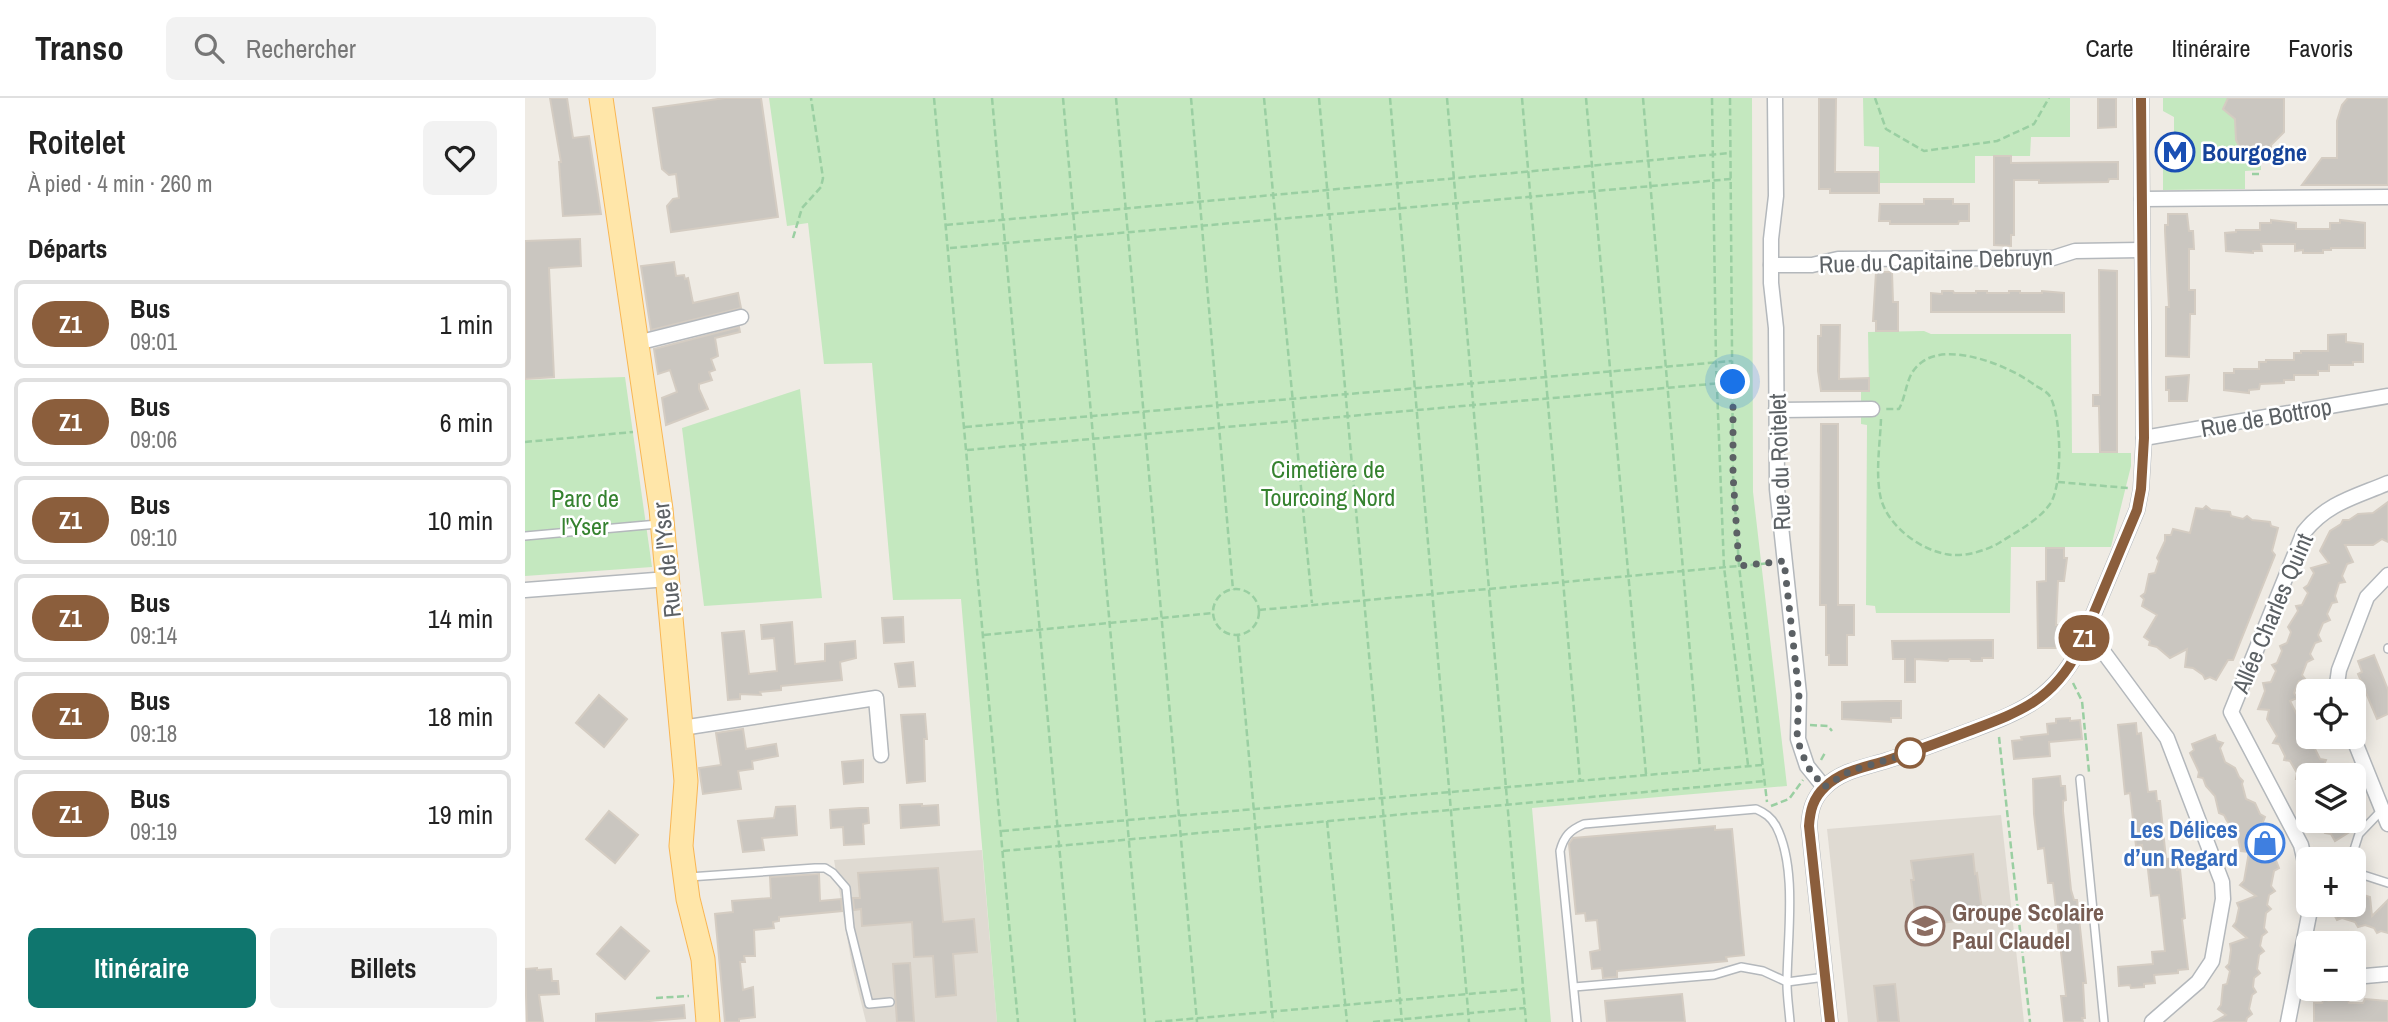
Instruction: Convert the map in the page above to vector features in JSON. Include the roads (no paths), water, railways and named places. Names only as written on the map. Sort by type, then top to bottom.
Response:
[{"type":"main road","name":"Rue de l'Yser","points":[[601,98],[663,524],[686,781],[681,838],[685,877],[703,959],[708,1022]]},
{"type":"street","name":"Rue du Roitelet","points":[[1775,98],[1776,196],[1771,265],[1776,328],[1777,489],[1799,694],[1797,739],[1803,759],[1824,787]]},
{"type":"street","points":[[1830,1022],[1809,826],[1814,800],[1824,787],[1850,771],[1889,760],[1997,721],[2034,703],[2051,690],[2067,671],[2088,631],[2133,522],[2141,489],[2144,438],[2141,98]]},
{"type":"street","points":[[2142,199],[2388,197]]},
{"type":"street","name":"Rue du Capitaine Debruyn","points":[[1771,265],[1812,265],[1838,259],[2053,258],[2075,250],[2141,250]]},
{"type":"street","points":[[637,343],[741,317]]},
{"type":"street","name":"Rue de Bottrop","points":[[2144,438],[2388,396]]},
{"type":"street","points":[[1776,410],[1872,409]]},
{"type":"street","name":"Allée Charles Quint","points":[[2302,847],[2231,712],[2304,532],[2316,517],[2329,507],[2388,483]]},
{"type":"street","points":[[2338,679],[2367,597],[2388,575]]},
{"type":"street","points":[[525,590],[668,579]]},
{"type":"street","points":[[2088,631],[2167,738],[2222,882],[2223,899],[2212,961],[2198,982],[2153,1022]]},
{"type":"street","points":[[682,728],[876,698],[881,755]]},
{"type":"street","points":[[2358,749],[2388,824]]},
{"type":"street","points":[[2366,976],[2388,974]]},
{"type":"street","points":[[2288,1022],[2296,998]]},
{"type":"lane","points":[[525,536],[663,524]]},
{"type":"lane","points":[[2080,779],[2104,1022]]},
{"type":"lane","points":[[1577,1022],[1560,850],[1568,833],[1584,824],[1756,808],[1769,815],[1784,849],[1790,921],[1787,982],[1790,1022]]},
{"type":"lane","points":[[2355,847],[2360,834],[2382,810]]},
{"type":"lane","points":[[685,877],[814,868],[833,873],[846,888],[850,928],[869,1003],[890,1002]]},
{"type":"lane","points":[[2366,876],[2388,883]]},
{"type":"lane","points":[[1574,987],[1714,975],[1741,967],[1763,971],[1787,982],[1825,977]]},
{"type":"place","name":"Bourgogne","points":[[2175,152]]},
{"type":"place","name":"Les Délices d’un Regard","points":[[2265,843]]},
{"type":"place","name":"Groupe Scolaire Paul Claudel","points":[[1925,926]]},
{"type":"park label","name":"Cimetière de Tourcoing Nord","points":[[1328,483]]},
{"type":"park label","name":"Parc de l'Yser","points":[[585,512]]}]
